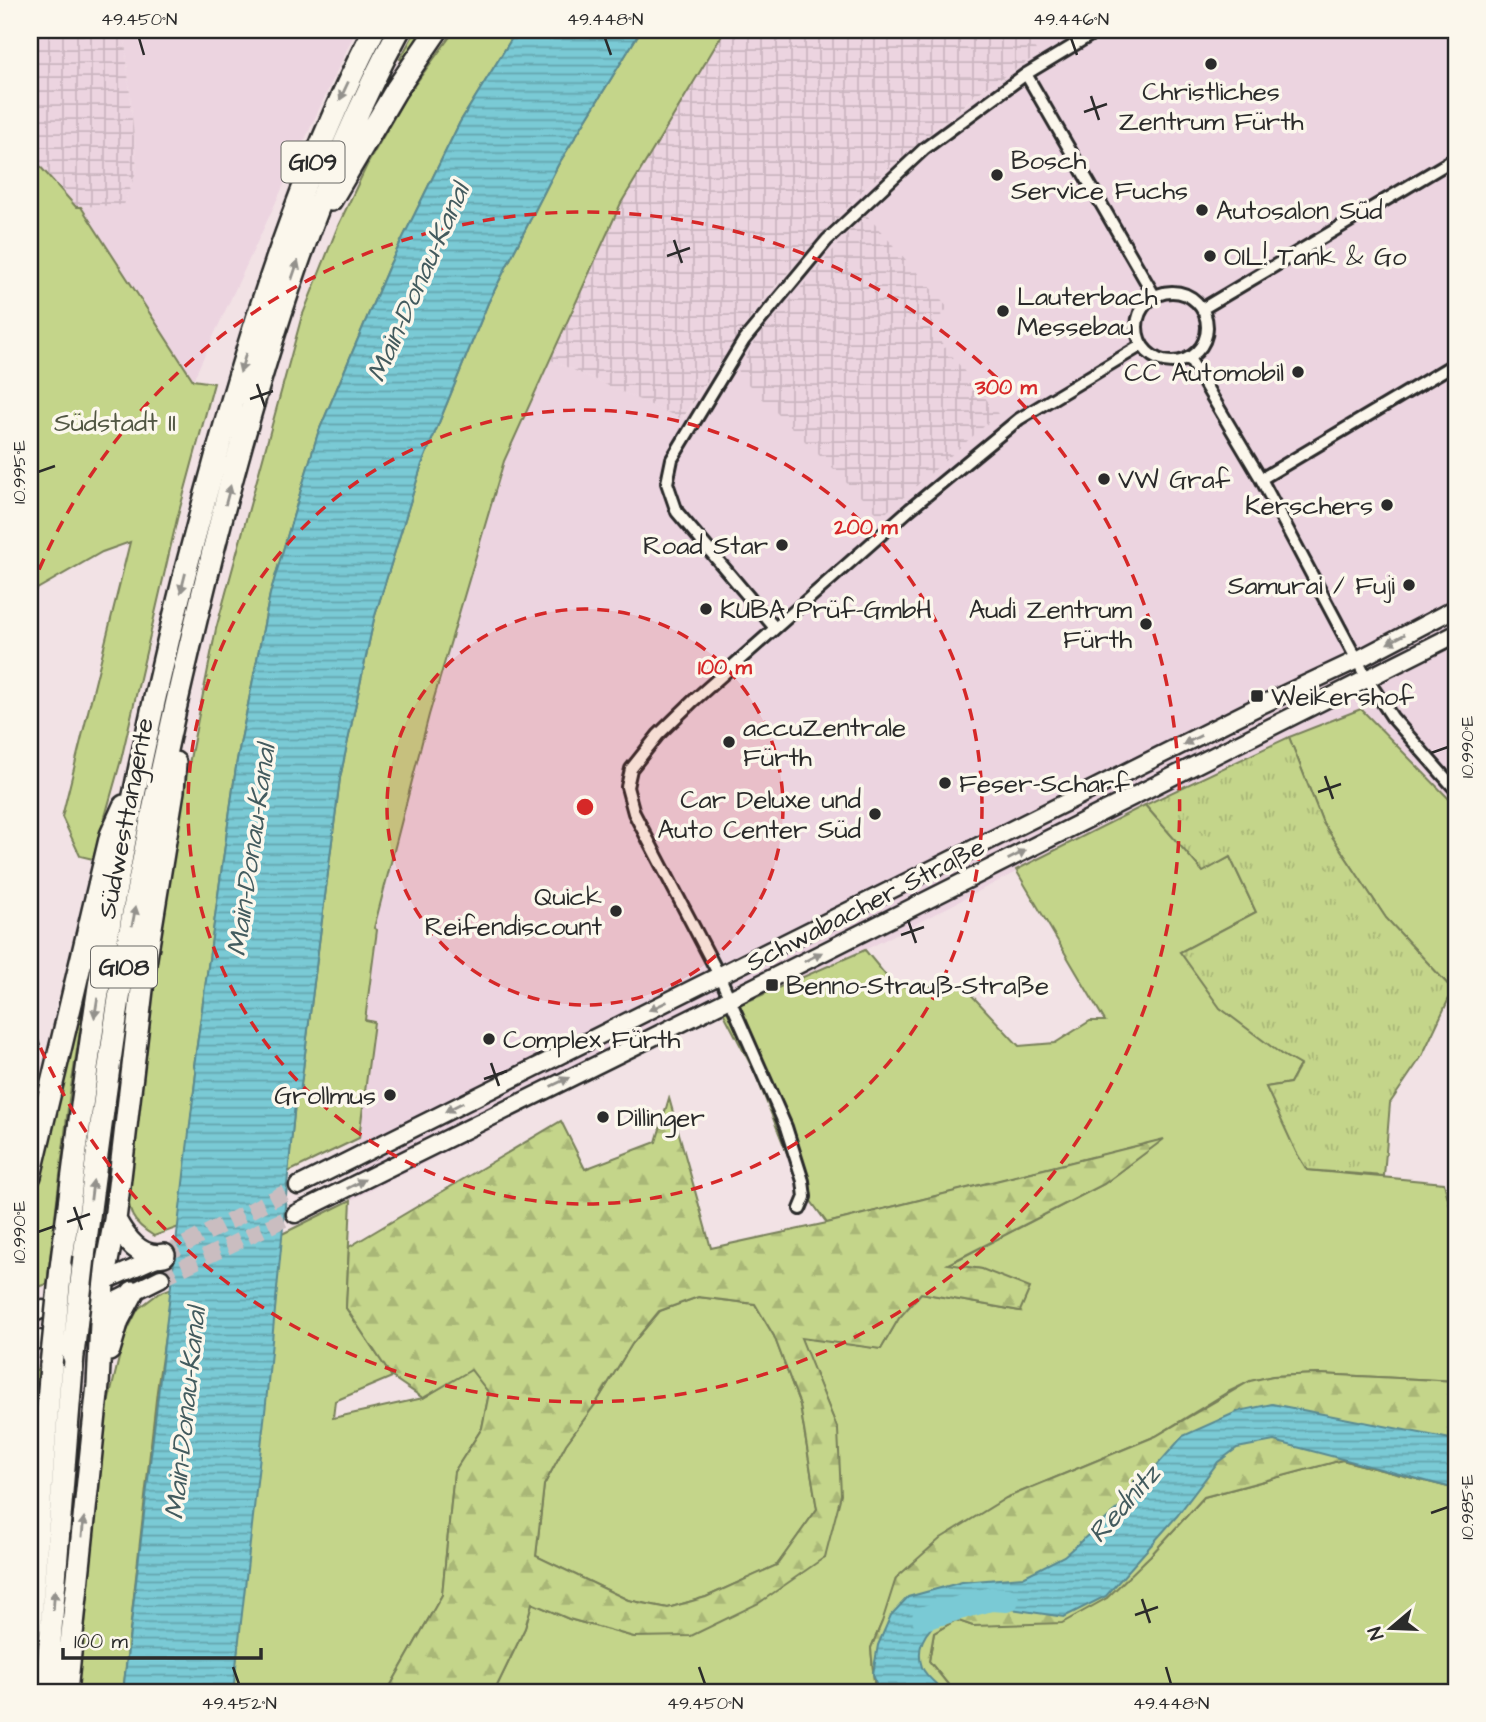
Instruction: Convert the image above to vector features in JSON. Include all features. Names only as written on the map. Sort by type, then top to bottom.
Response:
[{"type":"highway","name":"Südwesttangente","points":[[46,1692],[73,1355],[84,1257],[125,962],[158,790],[206,578],[246,427],[291,217],[317,150],[374,30]]},
{"type":"highway","name":"Südwesttangente","points":[[30,1628],[51,1365],[80,1110],[104,954],[139,772],[194,539],[226,421],[274,301],[307,237],[358,113],[399,30]]},
{"type":"highway","points":[[307,237],[347,176],[396,89],[437,30]]},
{"type":"highway","points":[[66,1692],[99,1385],[96,1285],[115,1220],[145,964],[173,791],[182,680]]},
{"type":"highway","points":[[30,1176],[111,835],[139,772]]},
{"type":"highway","points":[[115,1220],[125,1237],[136,1248],[151,1255],[164,1255]]},
{"type":"highway","points":[[99,1385],[118,1320],[133,1292]]},
{"type":"main road","name":"Schwabacher Straße","points":[[298,1186],[1261,705],[1359,659],[1456,608]]},
{"type":"main road","name":"Schwabacher Straße","points":[[295,1214],[1456,634]]},
{"type":"main road","points":[[96,1285],[164,1255]]},
{"type":"main road","points":[[96,1311],[161,1278]]},
{"type":"street","points":[[775,628],[677,512],[667,483],[672,459],[744,340],[827,240],[924,149],[1026,74],[1098,30]]},
{"type":"street","points":[[1026,74],[1155,297]]},
{"type":"street","points":[[1202,309],[1456,158]]},
{"type":"street","points":[[1165,293],[1186,295],[1202,309],[1207,320],[1205,342],[1189,358],[1168,362],[1158,359],[1142,345],[1138,334],[1140,313],[1155,297],[1165,293]]},
{"type":"street","points":[[800,1209],[805,1197],[803,1181],[786,1127],[720,977],[634,813],[627,787],[631,769],[658,735],[910,509],[1019,419],[1142,345]]},
{"type":"street","points":[[1189,358],[1261,480],[1359,659],[1367,679],[1392,716],[1456,790]]},
{"type":"street","points":[[1261,480],[1456,363]]},
{"type":"street","points":[[30,1038],[33,1047],[30,1056]]},
{"type":"shaded area","points":[[30,30],[124,30],[137,169],[124,205],[76,207],[30,154]]},
{"type":"shaded area","points":[[124,30],[356,30],[193,380],[81,207],[124,204],[137,169]]},
{"type":"shaded area","points":[[725,30],[1021,30],[1039,54],[977,94],[864,189],[762,301],[682,419],[551,360],[621,203]]},
{"type":"shaded area","points":[[1021,30],[1456,30],[1456,806],[1361,709],[1289,737],[1145,805],[865,950],[723,1012],[351,1200],[374,1022],[365,1021],[377,930],[373,929],[429,715],[504,461],[551,360],[683,419],[762,302],[864,189],[978,94],[1038,54]]},
{"type":"shaded area","points":[[865,213],[948,308],[930,328],[998,414],[881,517],[737,373],[755,341]]},
{"type":"green space","points":[[416,30],[432,30],[408,62],[400,59]]},
{"type":"green space","points":[[455,30],[517,30],[460,122],[388,268],[318,433],[270,594],[237,760],[194,1066],[196,1073],[179,1227],[154,1236],[140,1226],[133,1216],[127,1187],[168,878],[216,629],[301,319],[338,226],[367,165],[405,98]]},
{"type":"green space","points":[[641,30],[725,30],[621,203],[504,461],[429,715],[374,928],[377,930],[365,1020],[374,1022],[359,1138],[288,1172],[340,778],[374,619],[422,464],[488,303],[558,165]]},
{"type":"green space","name":"Südstadt II","points":[[30,155],[76,207],[81,207],[193,380],[214,383],[177,519],[121,760],[93,859],[80,856],[62,817],[130,542],[102,552],[30,593]]},
{"type":"green space","points":[[1361,709],[1456,806],[1456,988],[1453,990],[1386,918],[1323,823],[1289,737]]},
{"type":"green space","points":[[1289,737],[1323,823],[1386,918],[1453,990],[1422,1056],[1390,1103],[1384,1176],[1307,1170],[1266,1087],[1290,1083],[1300,1065],[1220,1008],[1180,952],[1256,912],[1230,857],[1203,872],[1145,805]]},
{"type":"green space","points":[[1145,805],[1203,871],[1230,857],[1256,912],[1180,952],[1281,1054],[1300,1065],[1290,1083],[1266,1087],[1307,1170],[1444,1183],[1456,1230],[1456,1381],[1319,1374],[1273,1376],[1251,1381],[1156,1436],[1006,1498],[882,1622],[871,1648],[875,1692],[494,1692],[525,1628],[532,1603],[569,1619],[634,1637],[825,1557],[838,1430],[800,1337],[881,1349],[899,1318],[921,1293],[1020,1311],[982,1269],[947,1265],[1104,1184],[1162,1140],[827,1223],[800,1186],[755,1073],[723,1012],[865,950],[896,988],[922,982],[932,987],[965,988],[1019,1046],[1055,1043],[1090,1021],[1105,1021],[1016,870]]},
{"type":"green space","points":[[102,895],[106,895],[69,1100],[47,1284],[30,1290],[30,1223]]},
{"type":"green space","points":[[669,1098],[711,1248],[827,1223],[1164,1139],[1104,1184],[948,1264],[982,1269],[1030,1288],[1020,1311],[921,1293],[899,1318],[881,1349],[801,1338],[838,1430],[841,1495],[825,1557],[759,1603],[691,1636],[634,1637],[569,1619],[532,1603],[525,1628],[494,1692],[387,1692],[442,1595],[454,1472],[482,1428],[489,1393],[471,1370],[423,1398],[392,1377],[346,1308],[349,1247],[561,1121],[585,1169],[656,1142]],"holes":[[[698,1297],[755,1304],[774,1336],[800,1405],[817,1509],[777,1565],[706,1597],[668,1608],[628,1600],[536,1556],[544,1485],[566,1444],[596,1403],[632,1344],[659,1311]]]},
{"type":"green space","points":[[351,1200],[346,1308],[392,1377],[335,1401],[333,1418],[423,1398],[471,1369],[489,1393],[482,1428],[454,1472],[442,1595],[387,1692],[233,1692],[282,1234]]},
{"type":"green space","points":[[172,1288],[157,1391],[123,1692],[74,1692],[107,1408],[124,1337],[138,1309],[159,1293]]},
{"type":"green space","points":[[698,1297],[755,1304],[774,1336],[800,1405],[817,1509],[777,1565],[706,1597],[668,1608],[628,1600],[536,1556],[544,1485],[566,1444],[596,1403],[632,1344],[660,1311]]},
{"type":"green space","points":[[38,1369],[30,1467],[30,1372]]},
{"type":"green space","points":[[1319,1374],[1456,1381],[1456,1489],[1342,1460],[1204,1497],[1107,1598],[1062,1623],[973,1626],[956,1620],[934,1633],[929,1661],[954,1692],[875,1692],[871,1648],[896,1578],[941,1538],[1006,1498],[1156,1436],[1250,1381],[1273,1376]]},
{"type":"green space","points":[[1342,1460],[1456,1489],[1456,1692],[954,1692],[929,1661],[934,1633],[956,1620],[973,1626],[1150,1556],[1204,1497]]},
{"type":"water","name":"Main-Donau-Kanal","points":[[517,30],[641,30],[558,165],[488,303],[422,464],[374,619],[340,778],[300,1093],[295,1103],[266,1403],[233,1692],[123,1692],[196,1073],[194,1066],[237,760],[270,594],[318,433],[388,268],[460,122]]},
{"type":"water","points":[[1272,1404],[1456,1440],[1456,1489],[1274,1441],[1237,1448],[1218,1462],[1177,1516],[1106,1596],[1064,1617],[966,1602],[939,1620],[921,1645],[922,1667],[945,1692],[879,1692],[873,1674],[878,1645],[891,1615],[908,1597],[962,1582],[1023,1577],[1064,1556],[1120,1507],[1183,1436],[1239,1411]]},
{"type":"waterway","name":"Rednitz","points":[[924,1618],[991,1599],[1007,1600]]},
{"type":"tunnel","points":[[164,1255],[298,1186]]},
{"type":"tunnel","points":[[161,1278],[295,1214]]},
{"type":"place","name":"Christliches Zentrum Fürth","points":[[1211,64]]},
{"type":"place","name":"Bosch Service Fuchs","points":[[997,175]]},
{"type":"place","name":"Autosalon Süd","points":[[1202,210]]},
{"type":"place","name":"OIL! Tank & Go","points":[[1210,256]]},
{"type":"place","name":"Lauterbach Messebau","points":[[1003,311]]},
{"type":"place","name":"CC Automobil","points":[[1298,372]]},
{"type":"place","name":"VW Graf","points":[[1104,479]]},
{"type":"place","name":"Kerschers","points":[[1387,505]]},
{"type":"place","name":"Road Star","points":[[782,545]]},
{"type":"place","name":"Samurai / Fuji","points":[[1409,585]]},
{"type":"place","name":"KUBA Prüf-GmbH","points":[[706,609]]},
{"type":"place","name":"Audi Zentrum Fürth","points":[[1146,624]]},
{"type":"place","name":"Weikershof","points":[[1257,696]]},
{"type":"place","name":"accuZentrale Fürth","points":[[729,742]]},
{"type":"place","name":"Feser-Scharf","points":[[945,783]]},
{"type":"place","name":"Car Deluxe und Auto Center Süd","points":[[875,814]]},
{"type":"place","name":"Quick Reifendiscount","points":[[616,911]]},
{"type":"place","name":"Benno-Strauß-Straße","points":[[772,985]]},
{"type":"place","name":"Complex Fürth","points":[[489,1039]]},
{"type":"place","name":"Grollmus","points":[[390,1095]]},
{"type":"place","name":"Dillinger","points":[[603,1117]]}]
